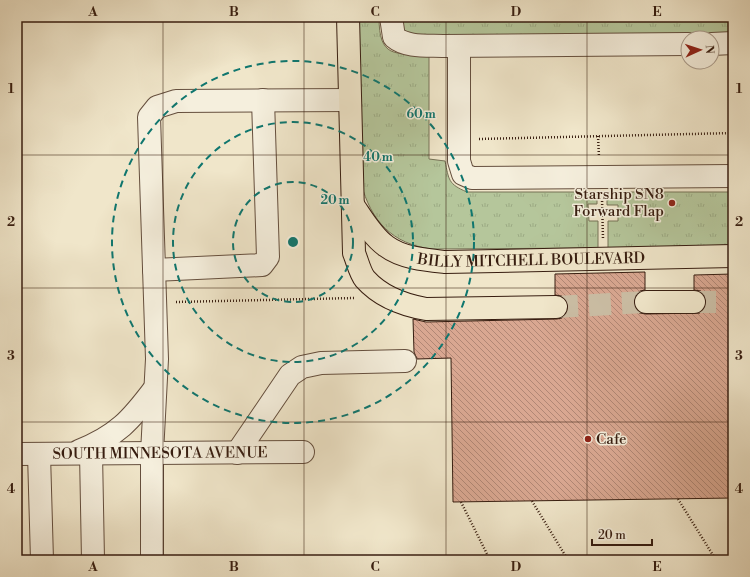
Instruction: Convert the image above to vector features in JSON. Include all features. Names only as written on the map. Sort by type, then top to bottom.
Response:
[{"type":"main road","points":[[348,17],[354,253],[364,278],[386,296],[406,306],[426,309],[556,307]]},
{"type":"main road","name":"BILLY MITCHELL BOULEVARD","points":[[353,205],[369,227],[386,246],[419,260],[445,262],[733,256]]},
{"type":"main road","points":[[646,302],[694,302]]},
{"type":"street","points":[[391,17],[394,37],[399,42],[408,44],[459,46],[680,44]]},
{"type":"street","points":[[720,44],[733,43]]},
{"type":"street","points":[[459,46],[459,161],[463,174],[472,178],[733,176]]},
{"type":"street","points":[[154,270],[262,265],[268,257],[263,100]]},
{"type":"street","points":[[152,560],[152,453],[157,359],[149,117],[157,107],[176,101],[350,100]]},
{"type":"street","points":[[237,453],[290,375],[302,367],[321,363],[405,361]]},
{"type":"street","points":[[93,560],[82,453],[119,430],[135,415],[155,388]]},
{"type":"street","name":"SOUTH MINNESOTA AVENUE","points":[[17,454],[303,452]]},
{"type":"street","points":[[39,454],[42,560]]},
{"type":"path","points":[[477,139],[733,132]]},
{"type":"path","points":[[155,302],[357,299]]},
{"type":"path","points":[[678,499],[716,560]]},
{"type":"path","points":[[532,501],[568,560]]},
{"type":"path","points":[[460,502],[490,560]]},
{"type":"green space","points":[[358,17],[379,17],[382,40],[386,47],[391,51],[406,54],[429,54],[429,159],[445,161],[450,181],[453,184],[467,192],[597,192],[597,204],[588,204],[589,221],[598,221],[598,248],[432,249],[405,242],[385,228],[371,209],[365,197],[361,183]]},
{"type":"green space","points":[[397,17],[733,17],[733,34],[720,34],[720,30],[680,30],[680,35],[429,38],[403,31]]},
{"type":"green space","points":[[607,192],[733,192],[733,245],[608,248],[608,221],[618,221],[618,205],[607,205]]},
{"type":"building","points":[[645,272],[645,290],[640,291],[635,295],[634,302],[635,308],[639,313],[646,314],[700,313],[705,308],[706,302],[705,296],[701,291],[694,290],[694,275],[733,274],[733,498],[453,502],[451,358],[417,359],[414,352],[413,319],[426,322],[562,318],[567,313],[568,306],[567,301],[562,296],[555,295],[555,274]]},
{"type":"tunnel","points":[[556,307],[646,302]]},
{"type":"tunnel","points":[[694,302],[733,302]]},
{"type":"place","name":"Starship SN8 Forward Flap","points":[[672,203]]},
{"type":"place","name":"Cafe","points":[[588,439]]}]
